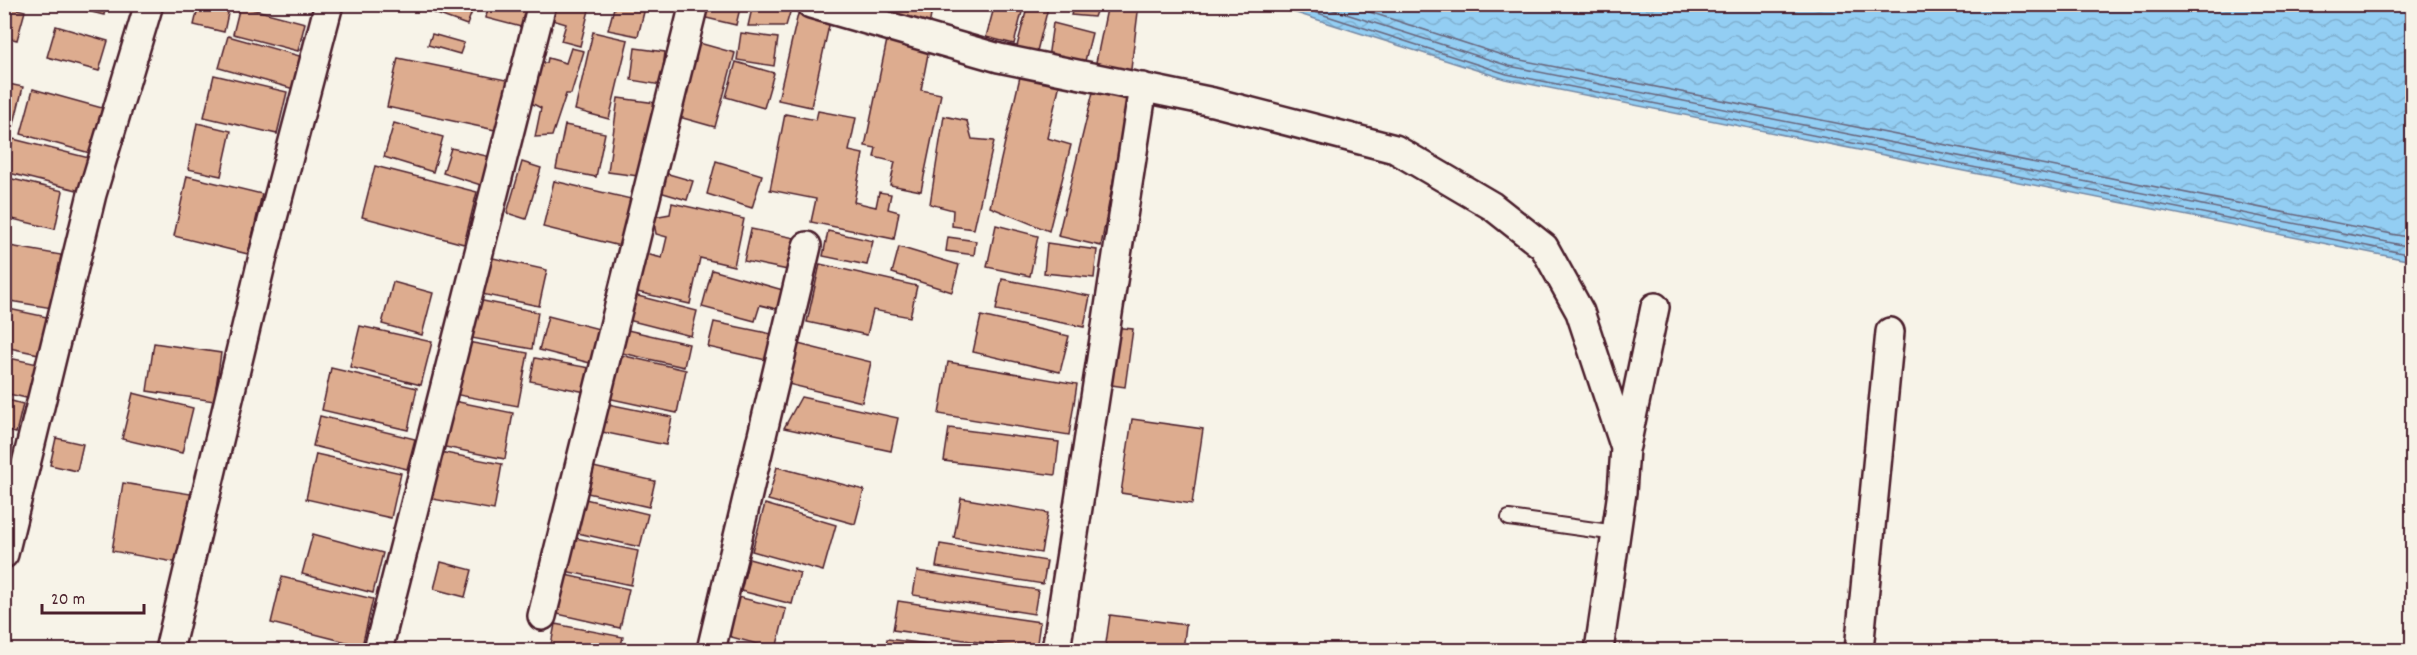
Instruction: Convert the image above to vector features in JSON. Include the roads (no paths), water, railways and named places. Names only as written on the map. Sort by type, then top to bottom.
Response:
[{"type":"street","points":[[4,554],[92,194],[149,4]]},
{"type":"street","points":[[169,651],[264,252],[330,4]]},
{"type":"street","points":[[378,651],[542,4]]},
{"type":"street","points":[[542,616],[694,4]]},
{"type":"street","points":[[811,4],[999,58],[1213,102],[1395,149],[1492,206],[1544,247],[1580,312],[1625,448]]},
{"type":"street","points":[[1056,651],[1143,87]]},
{"type":"street","points":[[711,651],[807,246]]},
{"type":"street","points":[[1599,651],[1616,533],[1625,448],[1655,307]]},
{"type":"street","points":[[1859,651],[1890,332]]},
{"type":"lane","points":[[1509,518],[1616,533]]},
{"type":"water","points":[[1271,5],[2412,5],[2412,261],[1505,79]]}]
